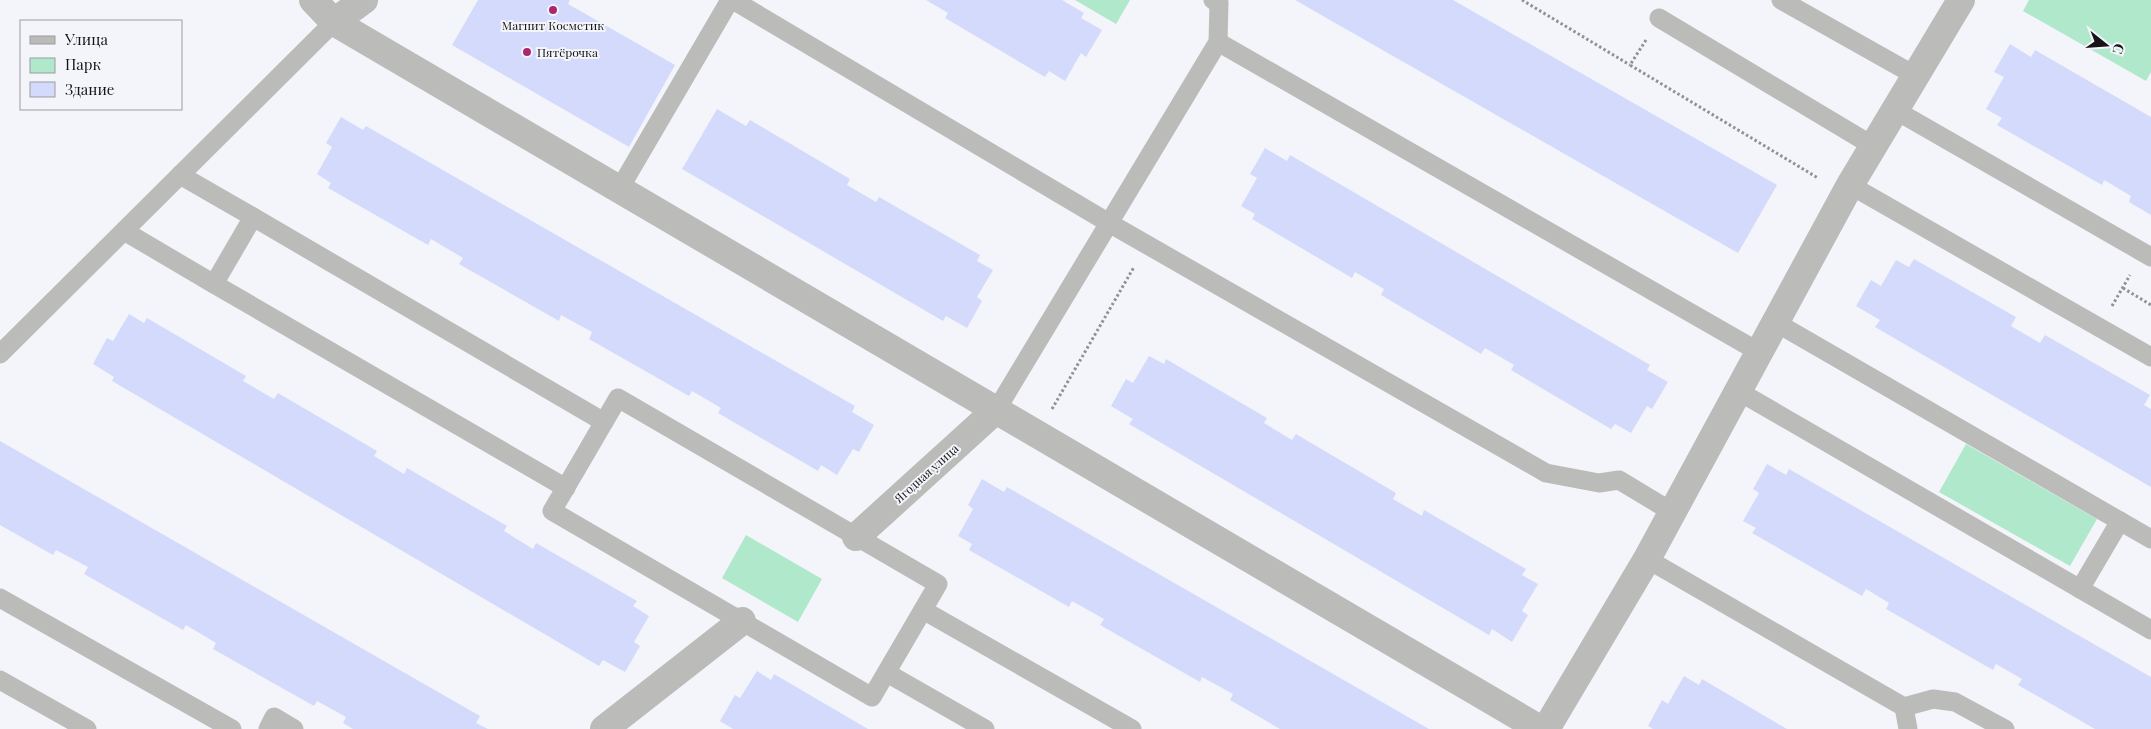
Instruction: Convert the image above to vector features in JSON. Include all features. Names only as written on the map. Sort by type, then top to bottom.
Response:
[{"type":"street","points":[[313,0],[334,22],[1540,729]]},
{"type":"street","points":[[334,22],[364,0]]},
{"type":"street","points":[[1546,729],[1647,558],[1848,189],[1961,0]]},
{"type":"street","name":"Ягодная улица","points":[[856,537],[997,409]]},
{"type":"street","points":[[604,729],[742,621]]},
{"type":"lane","points":[[620,188],[731,0],[1146,245],[1546,473],[1599,483],[1619,480],[1672,512]]},
{"type":"lane","points":[[997,409],[1218,42],[1219,4],[1213,0]]},
{"type":"lane","points":[[1781,0],[1916,76]]},
{"type":"lane","points":[[1659,18],[1873,146]]},
{"type":"lane","points":[[0,354],[334,22]]},
{"type":"lane","points":[[1218,42],[1759,352]]},
{"type":"lane","points":[[1895,110],[2147,255]]},
{"type":"lane","points":[[180,175],[604,422]]},
{"type":"lane","points":[[1848,189],[2151,357]]},
{"type":"lane","points":[[214,284],[252,217]]},
{"type":"lane","points":[[124,231],[566,488]]},
{"type":"lane","points":[[1775,322],[2151,539]]},
{"type":"lane","points":[[1738,391],[2151,630]]},
{"type":"lane","points":[[618,398],[938,584],[872,697],[552,511],[604,422],[618,398]]},
{"type":"lane","points":[[2080,589],[2120,521]]},
{"type":"lane","points":[[1647,558],[1904,707],[1933,699],[1955,702],[2005,729]]},
{"type":"lane","points":[[0,598],[232,729]]},
{"type":"lane","points":[[923,610],[1132,729]]},
{"type":"lane","points":[[886,673],[985,729]]},
{"type":"lane","points":[[0,680],[86,729]]},
{"type":"lane","points":[[1904,707],[1908,729]]},
{"type":"lane","points":[[268,729],[274,717],[294,729]]},
{"type":"path","points":[[1522,0],[1630,65],[1848,189]]},
{"type":"path","points":[[1630,65],[1659,18]]},
{"type":"path","points":[[1038,434],[1146,245]]},
{"type":"path","points":[[2100,328],[2123,288],[2147,255]]},
{"type":"path","points":[[2123,288],[2151,305]]},
{"type":"green space","points":[[1075,0],[1130,0],[1116,24]]},
{"type":"green space","points":[[2029,0],[2151,0],[2151,72],[2146,81],[2023,11]]},
{"type":"green space","points":[[1966,444],[2097,519],[2070,566],[1939,492]]},
{"type":"green space","points":[[746,535],[822,579],[798,622],[722,578]]},
{"type":"building","points":[[478,0],[570,0],[568,4],[675,65],[629,147],[452,45]]},
{"type":"building","points":[[926,0],[1062,0],[1084,13],[1081,18],[1102,30],[1086,57],[1081,53],[1065,81],[1049,71],[1045,77],[945,18],[948,13]]},
{"type":"building","points":[[1295,0],[1453,0],[1777,185],[1738,253]]},
{"type":"building","points":[[2010,44],[2031,57],[2035,50],[2151,117],[2151,215],[2129,202],[2131,196],[2104,180],[2102,185],[1997,125],[2002,118],[1986,109],[2004,77],[1994,72]]},
{"type":"building","points":[[717,109],[746,126],[750,120],[850,179],[847,185],[876,202],[879,197],[980,255],[977,261],[993,270],[977,297],[982,301],[967,328],[946,316],[943,321],[682,169]]},
{"type":"building","points":[[341,117],[363,130],[366,126],[855,406],[852,412],[874,425],[859,452],[853,449],[837,475],[821,465],[818,471],[718,413],[721,408],[692,391],[689,396],[589,339],[592,332],[561,315],[559,321],[459,264],[463,258],[431,239],[428,245],[328,188],[331,183],[317,174],[332,147],[326,143]]},
{"type":"building","points":[[1265,148],[1287,161],[1290,155],[1650,365],[1647,370],[1668,382],[1652,409],[1647,406],[1631,433],[1615,424],[1611,429],[1511,370],[1514,365],[1485,348],[1481,354],[1381,295],[1384,289],[1355,272],[1352,278],[1252,219],[1255,214],[1241,206],[1257,178],[1250,174]]},
{"type":"building","points":[[1914,259],[2016,317],[2011,326],[2040,343],[2045,335],[2150,395],[2144,405],[2151,409],[2151,487],[1875,327],[1880,320],[1856,306],[1871,280],[1881,286],[1896,260],[1909,267]]},
{"type":"building","points":[[129,314],[144,323],[147,318],[246,376],[243,381],[274,399],[278,393],[377,451],[374,456],[404,474],[407,468],[507,526],[504,531],[533,549],[536,543],[637,601],[633,606],[649,616],[634,642],[640,646],[625,672],[603,660],[599,666],[112,381],[114,377],[93,364],[107,338],[113,341]]},
{"type":"building","points":[[1149,356],[1164,364],[1166,359],[1267,418],[1264,423],[1292,440],[1296,434],[1396,493],[1393,499],[1422,516],[1424,510],[1526,569],[1522,575],[1538,584],[1522,611],[1528,615],[1512,642],[1492,629],[1489,635],[1129,424],[1133,419],[1111,406],[1126,379],[1133,383]]},
{"type":"building","points":[[0,441],[480,716],[476,723],[488,729],[353,729],[343,723],[346,717],[317,701],[314,706],[213,649],[216,643],[186,625],[183,630],[84,574],[88,567],[56,550],[53,555],[0,525]]},
{"type":"building","points":[[1767,464],[1786,475],[1789,469],[2151,677],[2151,729],[2095,729],[2018,685],[2022,679],[1996,664],[1993,670],[1886,609],[1889,603],[1866,589],[1862,596],[1752,533],[1756,528],[1743,521],[1759,493],[1753,489]]},
{"type":"building","points":[[982,479],[1004,492],[1007,487],[1429,729],[1280,729],[1230,700],[1233,694],[1202,677],[1200,682],[1100,625],[1104,619],[1072,601],[1069,607],[969,550],[972,544],[958,536],[973,509],[968,505]]},
{"type":"building","points":[[757,671],[771,680],[774,674],[868,729],[733,729],[720,721],[735,695],[740,698]]},
{"type":"building","points":[[1684,676],[1699,685],[1702,679],[1787,729],[1653,729],[1648,726],[1662,700],[1668,704]]},
{"type":"place","name":"Магнит Косметик","points":[[553,10]]},
{"type":"place","name":"Пятёрочка","points":[[527,52]]}]
